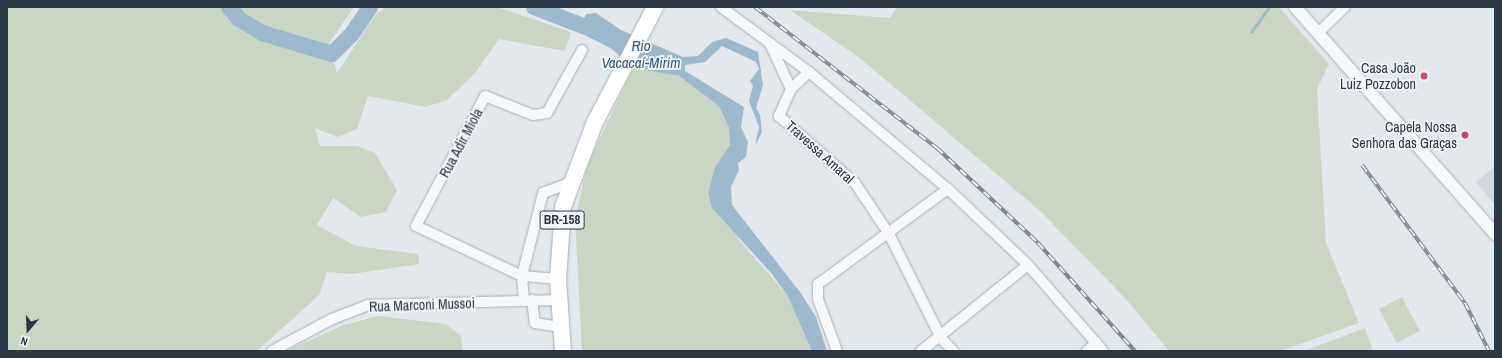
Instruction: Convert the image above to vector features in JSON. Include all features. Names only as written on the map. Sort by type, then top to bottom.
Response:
[{"type":"highway","name":"BR-158","points":[[563,351],[560,327],[558,279],[563,207],[570,183],[607,97],[655,7]]},
{"type":"street","points":[[721,7],[809,72],[948,189],[1028,265],[1103,351]]},
{"type":"street","points":[[1295,7],[1319,32],[1495,234]]},
{"type":"street","points":[[1319,32],[1345,7]]},
{"type":"street","points":[[770,43],[791,89]]},
{"type":"street","name":"Rua Adir Miola","points":[[522,276],[416,226],[485,96],[533,115],[547,113],[582,50]]},
{"type":"street","name":"Travessa Amaral","points":[[809,72],[791,89],[779,116],[855,183],[889,234],[941,338],[953,351]]},
{"type":"street","points":[[560,327],[535,323],[522,276],[543,193],[570,183]]},
{"type":"street","points":[[837,351],[818,299],[818,284],[889,234],[948,189]]},
{"type":"street","points":[[921,351],[941,338],[1028,265]]},
{"type":"street","points":[[522,276],[558,279]]},
{"type":"street","name":"Rua Marconi Mussoi","points":[[272,351],[332,319],[368,305],[559,300]]},
{"type":"street","points":[[1087,351],[1096,342]]},
{"type":"shaded area","points":[[1495,166],[1495,205],[1476,182]]},
{"type":"green space","points":[[7,7],[354,7],[329,43],[337,73],[376,14],[386,7],[497,7],[571,32],[565,51],[499,39],[476,72],[447,100],[425,107],[368,96],[357,129],[337,137],[315,128],[320,146],[357,146],[375,153],[397,190],[386,212],[361,217],[333,198],[317,225],[356,246],[418,254],[419,264],[352,274],[327,272],[319,295],[257,351],[7,351]]},
{"type":"green space","points":[[897,7],[1279,7],[1329,64],[1317,89],[1326,243],[1359,323],[1280,351],[1169,351],[1124,297],[1039,210],[860,58],[790,10],[890,18]]},
{"type":"green space","points":[[633,68],[679,76],[719,106],[729,128],[730,145],[715,167],[739,240],[787,295],[812,351],[582,351],[575,219],[587,166]]},
{"type":"green space","points":[[1402,297],[1420,331],[1397,343],[1379,309]]},
{"type":"green space","points":[[378,316],[446,324],[461,336],[463,351],[286,351],[344,325]]},
{"type":"green space","points":[[1365,328],[1373,351],[1304,351]]},
{"type":"water","name":"Rio Vacacaí-Mirim","points":[[596,13],[621,30],[683,57],[698,56],[712,42],[726,38],[758,52],[763,85],[756,108],[760,115],[762,132],[755,146],[759,127],[749,101],[753,86],[750,81],[759,69],[756,62],[722,46],[705,62],[685,65],[685,71],[744,107],[741,127],[748,142],[746,157],[738,163],[739,170],[731,187],[732,205],[800,292],[816,317],[827,351],[812,351],[787,295],[772,274],[712,208],[708,193],[715,167],[730,145],[729,128],[719,106],[679,76],[633,68],[612,49],[579,32],[586,14]]},
{"type":"waterway","name":"Rio Vacacaí-Mirim","points":[[229,7],[239,19],[262,33],[332,54],[352,34],[370,7]]},
{"type":"waterway","name":"Rio Vacacaí-Mirim","points":[[534,7],[601,33]]},
{"type":"waterway","points":[[1251,32],[1268,9]]},
{"type":"railway","points":[[755,7],[937,148],[1038,243],[1135,351]]},
{"type":"railway","points":[[1362,165],[1465,303],[1489,351]]},
{"type":"place","name":"Casa João Luiz Pozzobon","points":[[1424,76]]},
{"type":"place","name":"Capela Nossa Senhora das Graças","points":[[1465,135]]}]
